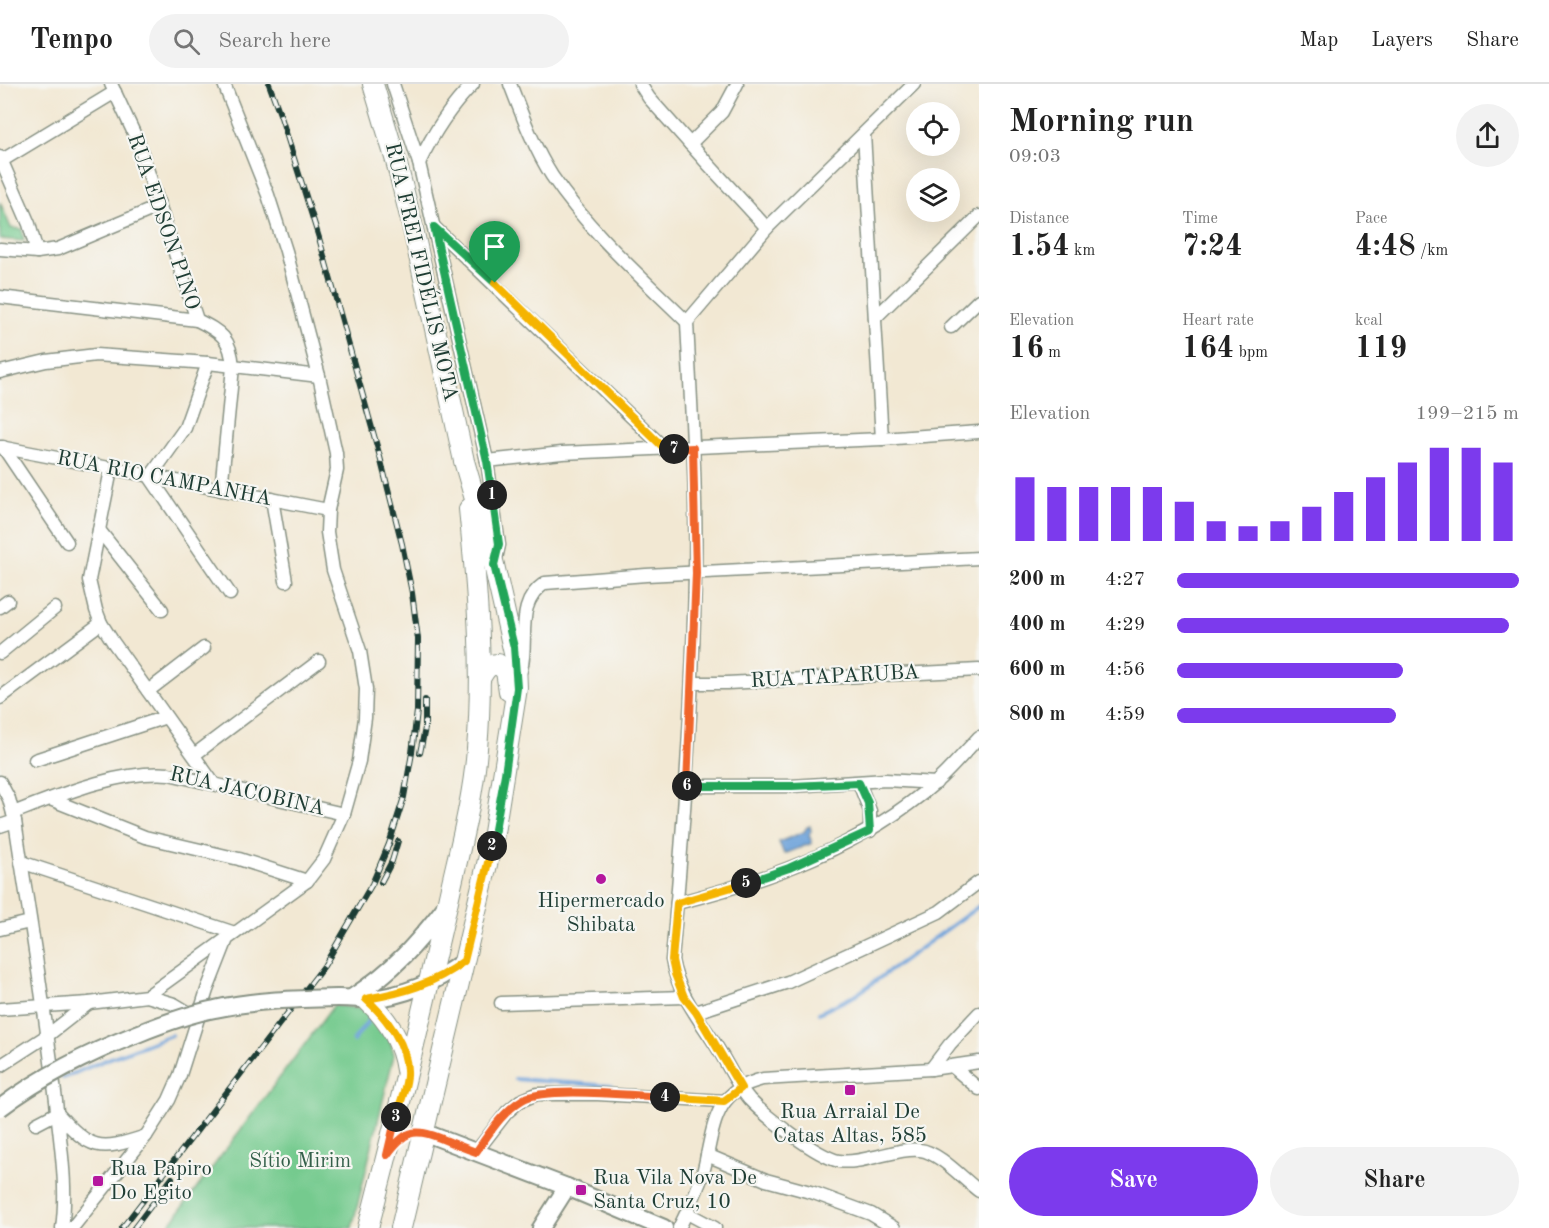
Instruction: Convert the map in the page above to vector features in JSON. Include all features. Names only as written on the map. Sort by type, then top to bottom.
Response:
[{"type":"main road","name":"RUA FREI FIDÉLIS MOTA","points":[[373,84],[412,224],[464,461]]},
{"type":"main road","points":[[401,1228],[493,839],[517,688],[514,647],[494,565],[464,461]]},
{"type":"main road","points":[[368,1228],[430,982],[467,820],[477,750],[480,679],[476,577],[464,461]]},
{"type":"main road","points":[[480,679],[484,671],[493,664],[502,666],[506,671],[511,729]]},
{"type":"main road","points":[[352,998],[385,1019],[394,1031],[407,1075]]},
{"type":"main road","points":[[387,1155],[404,1136],[414,1132],[423,1132]]},
{"type":"street","points":[[147,996],[307,881],[324,859],[344,814],[359,761],[365,718],[366,689],[360,651],[333,570],[327,532],[328,510],[337,470],[336,453],[319,376],[286,251],[268,195],[224,84]]},
{"type":"street","name":"RUA FREI FIDÉLIS MOTA","points":[[393,84],[419,163],[487,461],[499,544],[494,565]]},
{"type":"street","points":[[419,163],[431,136],[455,102],[473,84]]},
{"type":"street","points":[[510,84],[536,145],[558,184],[602,237],[687,322],[696,573],[687,786],[672,960],[684,997],[696,1012],[748,1098],[771,1118],[826,1156],[838,1161],[859,1161],[920,1150],[930,1154],[979,1191]]},
{"type":"street","points":[[640,84],[649,98],[767,228]]},
{"type":"street","points":[[690,144],[722,112],[737,84]]},
{"type":"street","points":[[687,322],[767,228],[914,84]]},
{"type":"street","points":[[37,252],[29,224],[1,159],[113,88]]},
{"type":"street","name":"RUA EDSON PINO","points":[[113,88],[139,144],[197,320],[216,330],[225,338],[232,354],[233,367],[221,490]]},
{"type":"street","points":[[864,134],[882,439]]},
{"type":"street","points":[[0,249],[37,252],[58,249],[160,206]]},
{"type":"street","points":[[875,318],[979,216]]},
{"type":"street","points":[[434,227],[666,450]]},
{"type":"street","points":[[0,297],[197,320]]},
{"type":"street","points":[[951,327],[979,300]]},
{"type":"street","points":[[0,372],[46,361],[96,355],[208,363],[319,376]]},
{"type":"street","points":[[208,363],[184,428],[150,477],[230,594]]},
{"type":"street","points":[[487,461],[562,453],[666,450],[979,432]]},
{"type":"street","points":[[2,447],[67,542]]},
{"type":"street","name":"RUA RIO CAMPANHA","points":[[2,447],[111,470],[328,510]]},
{"type":"street","points":[[111,470],[89,580],[92,598],[101,623],[214,784]]},
{"type":"street","points":[[272,500],[286,581]]},
{"type":"street","points":[[99,531],[162,610]]},
{"type":"street","points":[[517,688],[523,662],[526,608],[533,592],[545,582],[979,558]]},
{"type":"street","points":[[0,653],[55,608]]},
{"type":"street","points":[[0,698],[101,623]]},
{"type":"street","points":[[148,691],[204,648]]},
{"type":"street","points":[[194,755],[319,661]]},
{"type":"street","name":"RUA TAPARUBA","points":[[692,683],[979,670]]},
{"type":"street","points":[[35,760],[166,717]]},
{"type":"street","points":[[677,903],[742,885],[789,868],[870,831],[936,783],[979,737]]},
{"type":"street","name":"RUA JACOBINA","points":[[0,826],[50,799],[141,773],[169,774],[344,814]]},
{"type":"street","points":[[687,786],[792,786],[886,780],[936,783]]},
{"type":"street","points":[[0,782],[9,799],[14,817],[48,1035],[64,1192],[62,1228]]},
{"type":"street","points":[[859,783],[868,803],[870,831]]},
{"type":"street","points":[[50,799],[145,837],[239,859],[307,881]]},
{"type":"street","points":[[21,862],[231,936]]},
{"type":"street","points":[[696,1012],[788,982],[939,912],[979,882]]},
{"type":"street","points":[[352,998],[386,974],[402,959],[447,905]]},
{"type":"street","points":[[0,929],[30,921]]},
{"type":"street","points":[[72,1228],[146,1136],[169,1100],[180,1075],[197,1020],[231,936]]},
{"type":"street","points":[[0,1108],[37,1082],[81,1057],[185,1016],[241,1004],[399,993],[430,982],[448,973],[464,961]]},
{"type":"street","points":[[0,1009],[89,1003],[147,996],[174,1004],[197,1020]]},
{"type":"street","points":[[501,1004],[684,997]]},
{"type":"street","points":[[0,1066],[48,1035],[89,1003]]},
{"type":"street","points":[[931,1069],[950,1044],[979,1013]]},
{"type":"street","points":[[679,1228],[702,1175],[711,1131],[724,1101],[741,1088],[770,1078],[931,1069],[979,1062]]},
{"type":"street","points":[[953,1067],[979,1089]]},
{"type":"street","points":[[476,1152],[507,1112],[520,1101],[537,1094],[598,1094],[724,1101]]},
{"type":"street","points":[[57,1113],[81,1137],[95,1145],[112,1146],[146,1136]]},
{"type":"street","points":[[36,1124],[57,1113]]},
{"type":"street","points":[[423,1132],[567,1187],[664,1228]]},
{"type":"street","points":[[707,1155],[766,1180],[814,1192],[846,1204],[871,1214],[894,1228]]},
{"type":"street","points":[[541,1228],[567,1187]]},
{"type":"street","points":[[687,1213],[715,1228]]},
{"type":"green space","points":[[0,202],[11,228],[22,229],[24,241],[0,239]]},
{"type":"green space","name":"Sítio Mirim","points":[[334,1005],[362,1009],[385,1019],[394,1055],[352,1228],[167,1228]]},
{"type":"water","points":[[810,826],[809,835],[812,843],[784,854],[779,842],[804,832]]},
{"type":"waterway","points":[[819,1013],[856,995],[979,906]]},
{"type":"waterway","points":[[353,1041],[371,1017]]},
{"type":"waterway","points":[[63,1078],[171,1035]]},
{"type":"waterway","points":[[515,1079],[611,1086]]},
{"type":"railway","points":[[122,1228],[324,966],[372,884],[389,844],[404,797],[412,753],[417,711],[418,639],[402,544],[319,238],[269,84]]},
{"type":"railway","points":[[420,753],[425,728],[425,700]]},
{"type":"railway","points":[[381,882],[392,861],[398,841]]},
{"type":"railway","points":[[134,1228],[172,1178]]},
{"type":"place","name":"Hipermercado Shibata","points":[[601,879]]},
{"type":"place","name":"Rua Arraial De Catas Altas, 585","points":[[850,1090]]},
{"type":"place","name":"Rua Papiro Do Egito","points":[[98,1181]]},
{"type":"place","name":"Rua Vila Nova De Santa Cruz, 10","points":[[581,1190]]},
{"type":"route","points":[[434,227],[495,283],[666,450],[693,448],[696,573],[687,786],[792,786],[859,783],[870,811],[870,831],[789,868],[742,885],[677,903],[672,960],[675,974],[684,997],[696,1012],[741,1088],[724,1101],[598,1094],[537,1094],[528,1096],[507,1112],[476,1152],[423,1132],[414,1132],[404,1136],[387,1155],[407,1075],[394,1031],[366,999],[399,993],[430,982],[448,973],[464,961],[493,839],[517,688],[514,647],[494,565],[499,544],[487,461],[434,227]]}]
